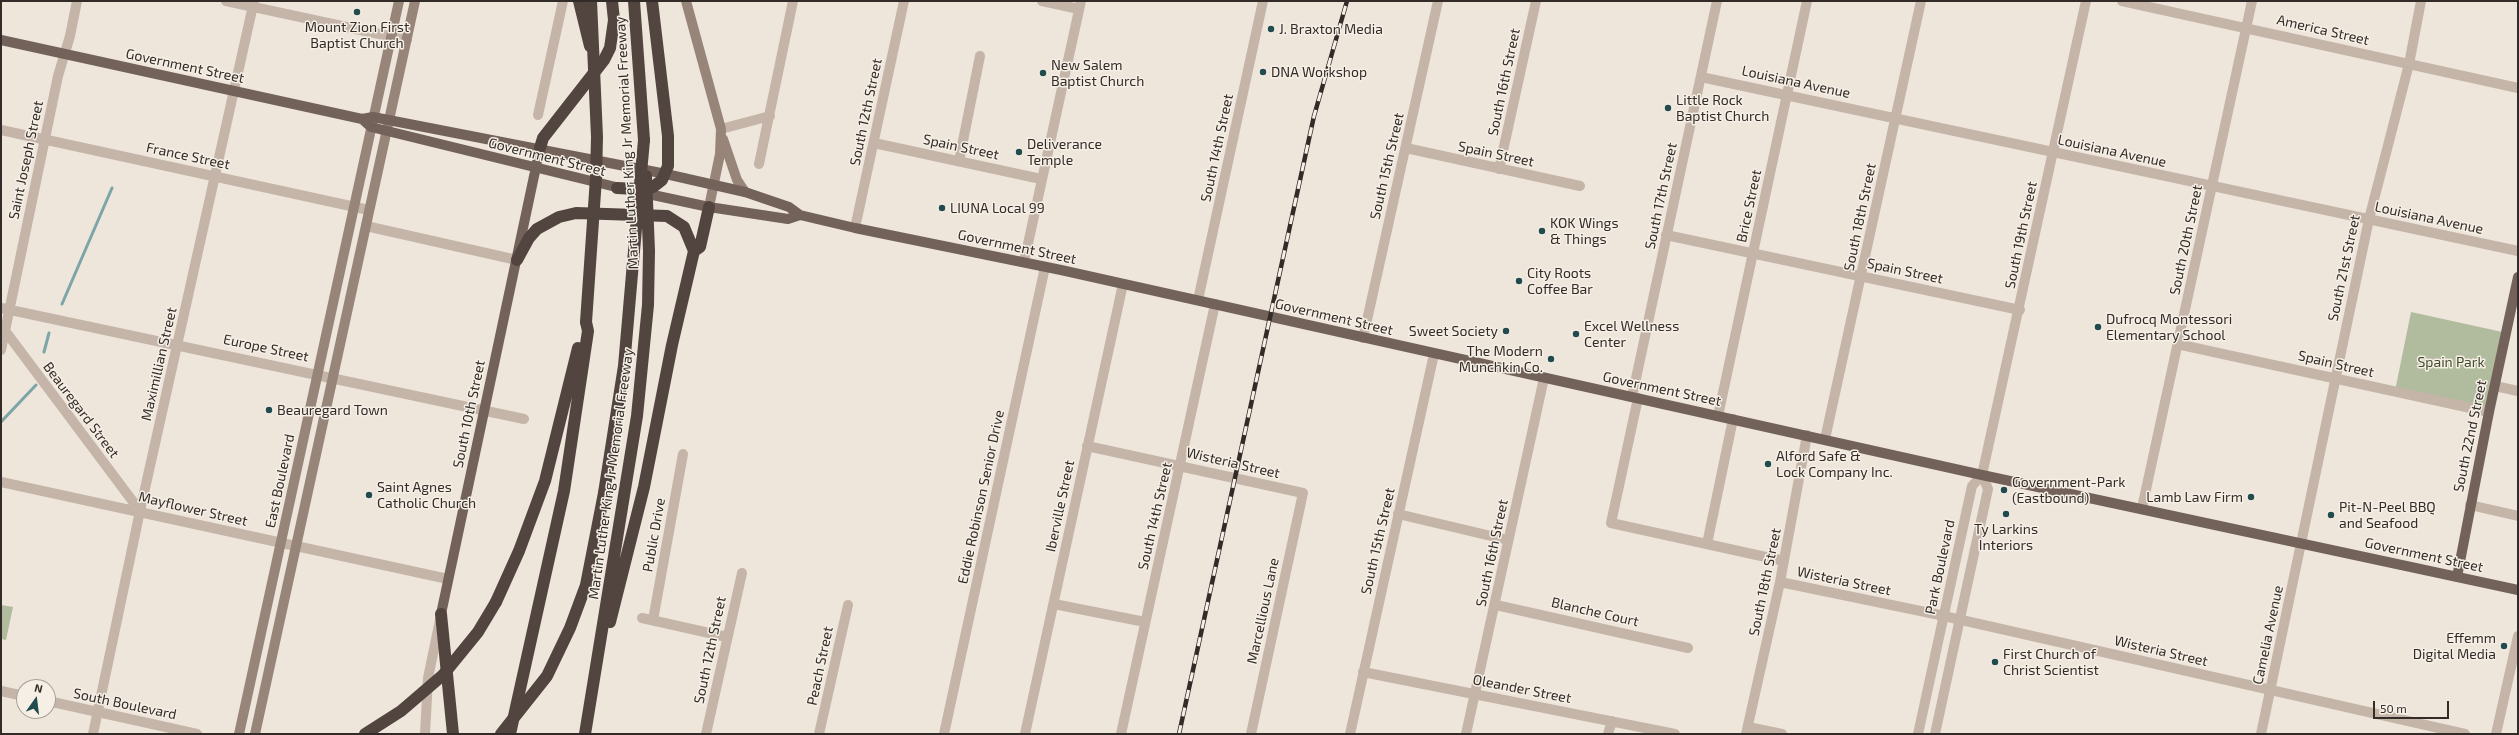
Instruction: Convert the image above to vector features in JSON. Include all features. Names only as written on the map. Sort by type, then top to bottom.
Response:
[{"type":"highway","points":[[579,1],[595,62]]},
{"type":"highway","name":"Martin Luther King Jr Memorial Freeway","points":[[510,734],[564,491],[585,328],[596,185],[595,62],[591,1]]},
{"type":"highway","name":"Martin Luther King Jr Memorial Freeway","points":[[613,594],[642,379],[649,251],[644,140],[634,1]]},
{"type":"highway","points":[[617,188],[648,189],[658,184],[666,174],[669,160],[668,136],[652,1]]},
{"type":"highway","points":[[540,148],[543,138],[604,60],[610,48],[613,35],[613,6]]},
{"type":"highway","points":[[500,734],[546,676],[570,628],[586,585],[604,493],[624,366],[644,140]]},
{"type":"highway","points":[[694,251],[700,247],[709,207]]},
{"type":"highway","points":[[517,260],[529,238],[537,229],[559,217],[576,213],[667,216],[684,227],[694,251],[596,669],[585,734]]},
{"type":"highway","points":[[364,734],[401,711],[443,675],[467,647],[496,602],[519,551],[545,481],[585,328]]},
{"type":"highway","points":[[441,614],[453,734]]},
{"type":"main road","name":"East Boulevard","points":[[239,734],[399,1]]},
{"type":"main road","points":[[255,734],[334,378],[415,1]]},
{"type":"main road","points":[[686,1],[721,132],[736,178],[745,192]]},
{"type":"main road","name":"Government Street","points":[[1,40],[362,120],[371,127],[387,126],[540,148],[666,174],[745,192],[789,207],[800,215],[855,228],[1024,262],[1434,354],[1808,435],[1982,475],[2142,508],[2518,590]]},
{"type":"main road","name":"Government Street","points":[[362,120],[373,117],[387,126],[536,169],[617,188],[709,207],[788,219],[800,215]]},
{"type":"main road","points":[[709,207],[714,185],[721,132]]},
{"type":"main road","name":"South 10th Street","points":[[441,614],[540,148]]},
{"type":"main road","name":"South 22nd Street","points":[[2457,577],[2488,412],[2518,277]]},
{"type":"street","name":"Saint Joseph Street","points":[[1,350],[5,308],[45,140],[58,76],[77,1]]},
{"type":"street","points":[[226,1],[253,4],[407,40]]},
{"type":"street","points":[[538,115],[562,1]]},
{"type":"street","points":[[759,164],[793,1]]},
{"type":"street","name":"South 12th Street","points":[[855,228],[904,1]]},
{"type":"street","points":[[1024,262],[1080,5],[1042,1]]},
{"type":"street","name":"South 14th Street","points":[[1198,300],[1263,1]]},
{"type":"street","name":"South 15th Street","points":[[1363,338],[1438,1]]},
{"type":"street","name":"South 16th Street","points":[[1499,169],[1536,1]]},
{"type":"street","name":"South 17th Street","points":[[1611,523],[1666,235],[1717,1]]},
{"type":"street","name":"Brice Street","points":[[1718,416],[1807,1]]},
{"type":"street","name":"South 18th Street","points":[[1825,439],[1921,1]]},
{"type":"street","name":"South 19th Street","points":[[1982,475],[2020,310],[2086,1]]},
{"type":"street","name":"America Street","points":[[2122,1],[2246,27],[2518,88]]},
{"type":"street","name":"South 20th Street","points":[[2142,508],[2252,1]]},
{"type":"street","name":"South 21st Street","points":[[2302,543],[2303,523],[2319,462],[2335,377],[2369,218],[2409,64],[2421,1]]},
{"type":"street","name":"Maximillian Street","points":[[93,734],[140,512],[253,4]]},
{"type":"street","points":[[959,161],[980,56]]},
{"type":"street","name":"Louisiana Avenue","points":[[1701,76],[2212,186],[2369,218],[2518,252]]},
{"type":"street","points":[[721,132],[770,116]]},
{"type":"street","name":"France Street","points":[[1,130],[369,210]]},
{"type":"street","name":"Spain Street","points":[[874,143],[1041,179]]},
{"type":"street","name":"Spain Street","points":[[1406,148],[1580,186]]},
{"type":"street","points":[[366,226],[517,260]]},
{"type":"street","name":"Spain Street","points":[[1666,235],[2020,310]]},
{"type":"street","name":"Eddie Robinson Senior Drive","points":[[944,734],[1045,267]]},
{"type":"street","name":"Iberville Street","points":[[1025,734],[1123,284]]},
{"type":"street","name":"South 14th Street","points":[[1121,734],[1215,304]]},
{"type":"street","name":"Europe Street","points":[[5,308],[524,419]]},
{"type":"street","name":"Beauregard Street","points":[[3,328],[140,512]]},
{"type":"street","name":"Spain Street","points":[[2178,344],[2335,377],[2488,412]]},
{"type":"street","name":"South 15th Street","points":[[1350,734],[1434,354]]},
{"type":"street","name":"South 16th Street","points":[[1466,734],[1496,605],[1508,540],[1544,378]]},
{"type":"street","points":[[2495,386],[2518,391]]},
{"type":"street","points":[[1707,544],[1733,419]]},
{"type":"street","name":"South 18th Street","points":[[1747,730],[1780,582],[1808,435]]},
{"type":"street","name":"Wisteria Street","points":[[1087,446],[1303,494]]},
{"type":"street","name":"Public Drive","points":[[653,620],[683,454]]},
{"type":"street","points":[[1935,734],[1988,489],[1982,475]]},
{"type":"street","name":"Park Boulevard","points":[[1918,734],[1972,486],[1982,475]]},
{"type":"street","name":"Mayflower Street","points":[[1,482],[280,543],[297,545],[448,579]]},
{"type":"street","name":"Marcellious Lane","points":[[1251,734],[1303,494]]},
{"type":"street","points":[[2470,506],[2518,516]]},
{"type":"street","points":[[1398,514],[1508,540]]},
{"type":"street","name":"Wisteria Street","points":[[1611,523],[1784,561]]},
{"type":"street","name":"Camelia Avenue","points":[[2261,734],[2302,543]]},
{"type":"street","name":"South 12th Street","points":[[706,734],[742,573]]},
{"type":"street","name":"Wisteria Street","points":[[1780,582],[1944,616],[2465,734]]},
{"type":"street","points":[[1054,604],[1145,622]]},
{"type":"street","name":"Peach Street","points":[[819,734],[848,605]]},
{"type":"street","name":"Blanche Court","points":[[1496,605],[1688,648]]},
{"type":"street","name":"South 10th Street","points":[[425,734],[428,678],[441,614]]},
{"type":"street","points":[[642,618],[727,637]]},
{"type":"street","points":[[2496,734],[2518,636]]},
{"type":"street","name":"Oleander Street","points":[[1363,672],[1675,734]]},
{"type":"street","points":[[1,691],[16,694]]},
{"type":"street","name":"South Boulevard","points":[[56,703],[197,734]]},
{"type":"street","points":[[1608,734],[1612,721]]},
{"type":"street","points":[[1747,730],[1782,734]]},
{"type":"green space","name":"Spain Park","points":[[2411,312],[2507,333],[2489,412],[2395,391]]},
{"type":"green space","points":[[1,605],[13,607],[6,640],[1,639]]},
{"type":"waterway","points":[[62,304],[112,188]]},
{"type":"waterway","points":[[44,352],[49,333]]},
{"type":"waterway","points":[[1,422],[36,385]]},
{"type":"railway","points":[[1179,734],[1314,116],[1347,1]]},
{"type":"place","name":"Mount Zion First Baptist Church","points":[[357,12]]},
{"type":"place","name":"J. Braxton Media","points":[[1271,29]]},
{"type":"place","name":"DNA Workshop","points":[[1263,72]]},
{"type":"place","name":"New Salem Baptist Church","points":[[1043,73]]},
{"type":"place","name":"Little Rock Baptist Church","points":[[1668,108]]},
{"type":"place","name":"Deliverance Temple","points":[[1019,152]]},
{"type":"place","name":"LIUNA Local 99","points":[[942,208]]},
{"type":"place","name":"KOK Wings & Things","points":[[1542,231]]},
{"type":"place","name":"City Roots Coffee Bar","points":[[1519,281]]},
{"type":"place","name":"Dufrocq Montessori Elementary School","points":[[2098,327]]},
{"type":"place","name":"Sweet Society","points":[[1506,331]]},
{"type":"place","name":"Excel Wellness Center","points":[[1576,334]]},
{"type":"place","name":"The Modern Munchkin Co.","points":[[1551,359]]},
{"type":"place","name":"Beauregard Town","points":[[269,410]]},
{"type":"place","name":"Alford Safe & Lock Company Inc.","points":[[1768,464]]},
{"type":"place","name":"Government-Park (Eastbound)","points":[[2004,490]]},
{"type":"place","name":"Saint Agnes Catholic Church","points":[[369,495]]},
{"type":"place","name":"Lamb Law Firm","points":[[2251,497]]},
{"type":"place","name":"Ty Larkins Interiors","points":[[2006,514]]},
{"type":"place","name":"Pit-N-Peel BBQ and Seafood","points":[[2331,515]]},
{"type":"place","name":"Effemm Digital Media","points":[[2504,646]]},
{"type":"place","name":"First Church of Christ Scientist","points":[[1995,662]]}]
